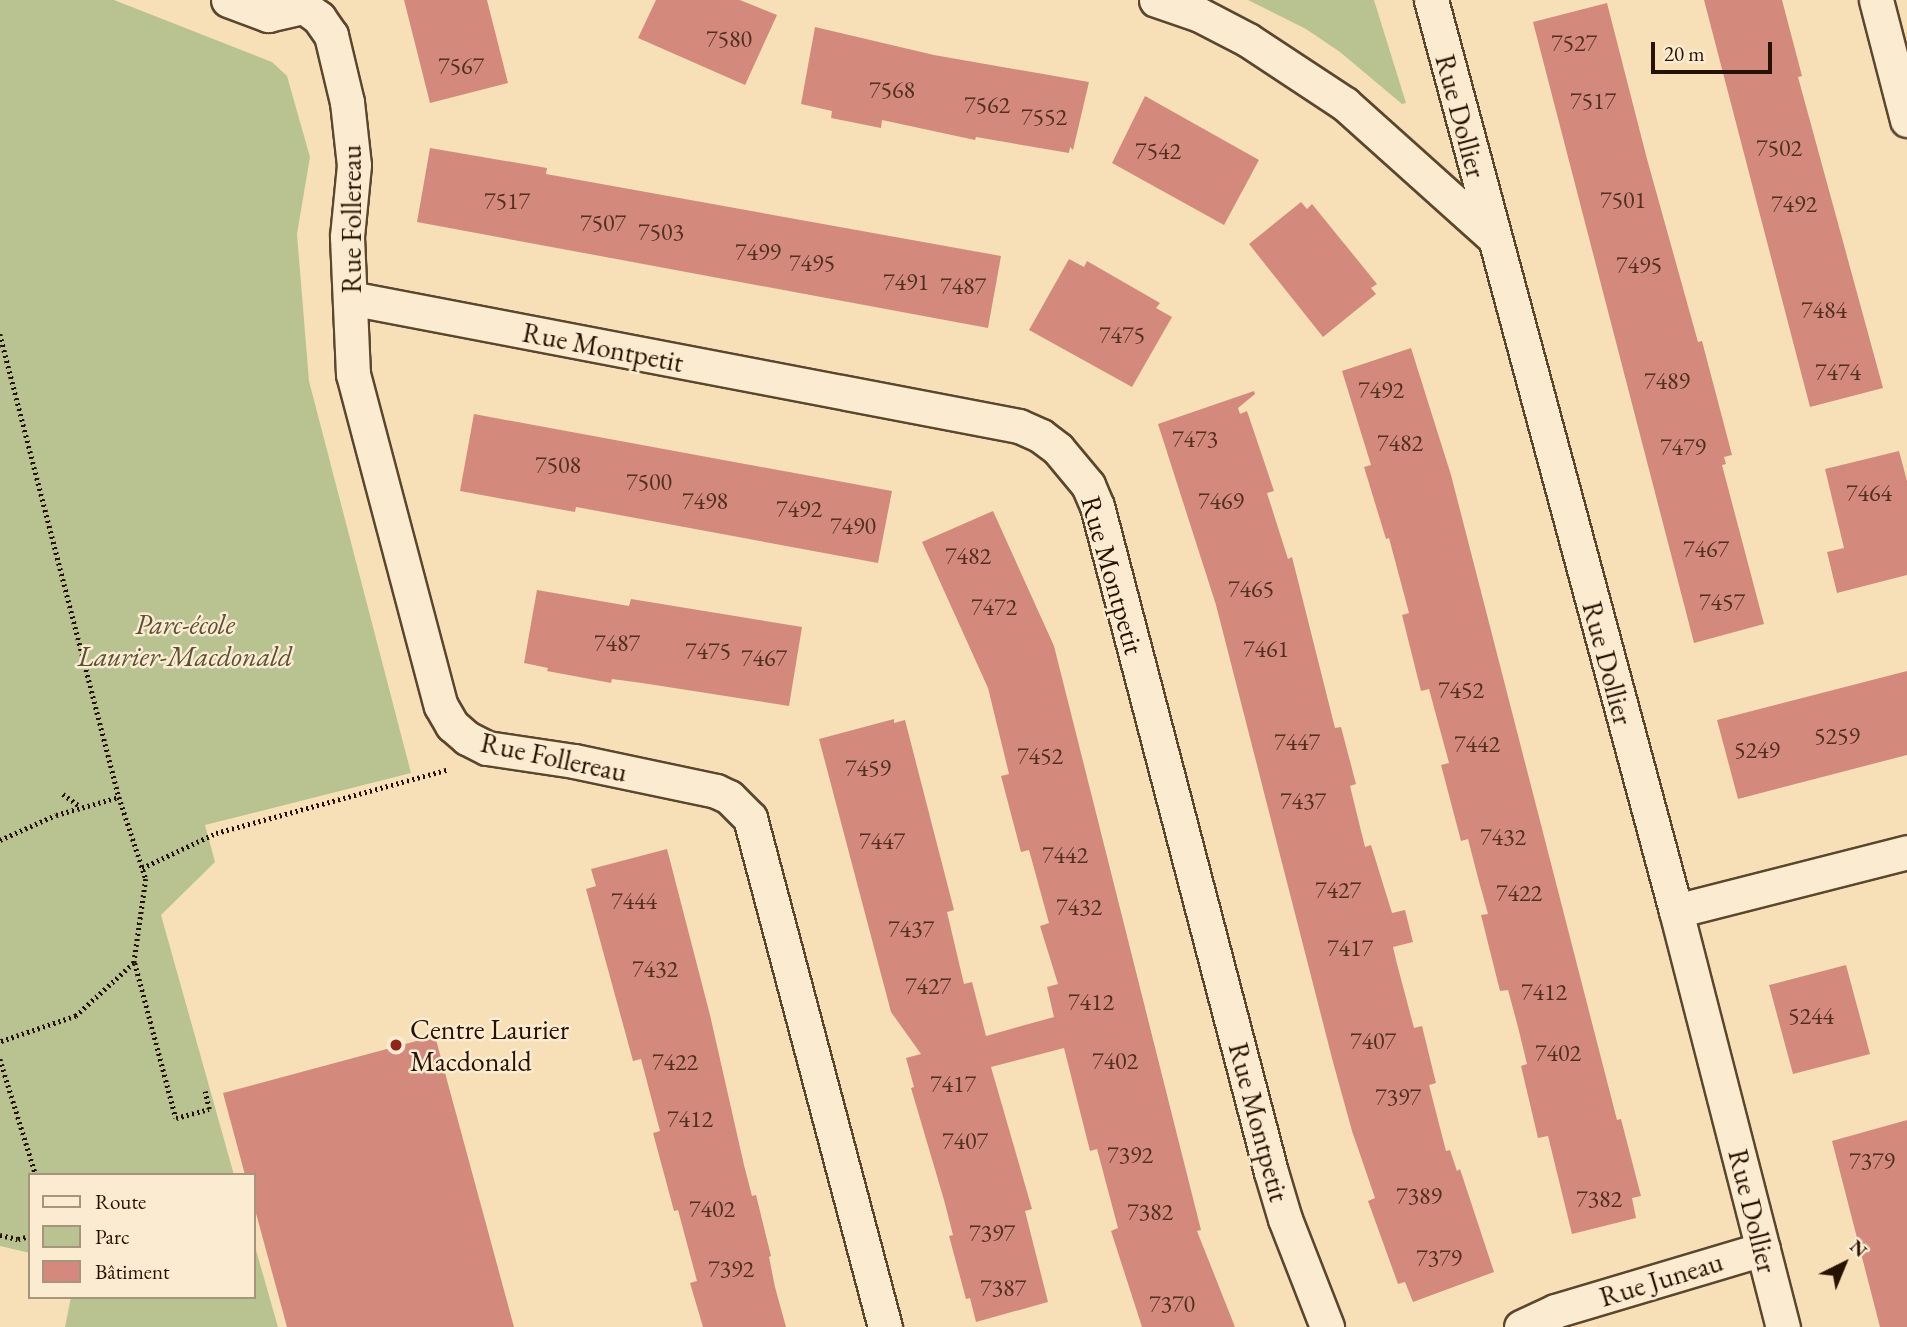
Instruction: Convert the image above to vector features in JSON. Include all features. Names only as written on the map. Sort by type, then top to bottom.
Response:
[{"type":"street","points":[[228,0],[268,15],[305,3]]},
{"type":"street","points":[[1156,0],[1200,15],[1248,40],[1335,97],[1492,236]]},
{"type":"street","name":"Rue Dollier","points":[[1431,0],[1492,236],[1676,911],[1783,1327]]},
{"type":"street","points":[[1876,0],[1907,120]]},
{"type":"street","name":"Rue Follereau","points":[[305,3],[331,35],[352,133],[354,165],[346,237],[353,374],[441,706],[452,725],[467,738],[487,748],[574,761],[716,791],[729,797],[750,818],[885,1327]]},
{"type":"street","name":"Rue Montpetit","points":[[350,298],[1019,426],[1041,436],[1058,449],[1088,485],[1097,506],[1271,1172],[1285,1219],[1327,1327]]},
{"type":"street","points":[[1676,911],[1907,852]]},
{"type":"street","name":"Rue Juneau","points":[[1521,1327],[1555,1311],[1762,1249]]},
{"type":"path","points":[[0,334],[120,797],[146,879],[143,916],[134,963],[176,1118],[209,1109],[205,1091]]},
{"type":"path","points":[[142,868],[216,833],[448,770]]},
{"type":"path","points":[[62,793],[81,807]]},
{"type":"path","points":[[0,840],[81,807],[120,797]]},
{"type":"path","points":[[0,1042],[76,1016],[134,963]]},
{"type":"path","points":[[0,1059],[35,1173]]},
{"type":"path","points":[[0,1235],[18,1239],[28,1236]]},
{"type":"green space","name":"Parc-école Laurier-Macdonald","points":[[0,0],[114,0],[272,62],[287,76],[310,157],[297,234],[309,381],[411,773],[205,825],[215,862],[161,915],[233,1173],[28,1173],[28,1253],[0,1246]]},
{"type":"green space","points":[[1248,0],[1374,0],[1406,103],[1402,104],[1340,52],[1306,29]]},
{"type":"green space","points":[[256,1250],[278,1327],[65,1327],[71,1299],[256,1299]]},
{"type":"building","points":[[404,0],[487,0],[508,83],[430,103]]},
{"type":"building","points":[[656,0],[740,0],[777,15],[745,85],[638,38]]},
{"type":"building","points":[[1704,0],[1782,0],[1802,76],[1798,77],[1883,388],[1810,407]]},
{"type":"building","points":[[1607,3],[1647,159],[1698,342],[1702,341],[1732,455],[1724,457],[1726,464],[1722,465],[1764,624],[1694,643],[1533,22]]},
{"type":"building","points":[[815,27],[934,55],[1089,82],[1073,150],[1070,147],[1069,153],[976,137],[975,140],[882,120],[881,128],[831,118],[832,111],[801,104]]},
{"type":"building","points":[[1145,96],[1259,160],[1224,225],[1112,163]]},
{"type":"building","points":[[430,148],[547,168],[546,174],[1001,256],[988,328],[417,222]]},
{"type":"building","points":[[1301,202],[1307,209],[1312,204],[1377,284],[1371,288],[1376,294],[1323,337],[1249,244]]},
{"type":"building","points":[[1069,259],[1084,267],[1087,261],[1160,303],[1156,308],[1172,317],[1132,387],[1029,330]]},
{"type":"building","points":[[1411,348],[1451,475],[1617,1120],[1621,1119],[1641,1196],[1632,1198],[1636,1218],[1572,1234],[1548,1136],[1538,1138],[1521,1066],[1527,1064],[1518,1027],[1508,990],[1500,991],[1481,915],[1488,914],[1468,839],[1461,841],[1441,765],[1449,763],[1429,689],[1421,691],[1402,615],[1409,613],[1389,538],[1386,539],[1364,467],[1371,465],[1342,371]]},
{"type":"building","points":[[1254,391],[1255,394],[1238,408],[1240,414],[1247,411],[1274,491],[1267,493],[1288,559],[1292,557],[1335,728],[1341,727],[1356,784],[1350,786],[1365,847],[1371,845],[1392,913],[1405,910],[1413,942],[1393,947],[1397,964],[1414,1028],[1422,1026],[1436,1083],[1429,1085],[1446,1151],[1450,1150],[1457,1171],[1460,1169],[1494,1272],[1413,1302],[1405,1282],[1398,1284],[1368,1201],[1375,1198],[1352,1131],[1333,1062],[1216,605],[1158,424]]},
{"type":"building","points":[[474,414],[892,491],[878,563],[576,507],[575,512],[460,491]]},
{"type":"building","points":[[1899,451],[1907,481],[1907,575],[1837,593],[1827,552],[1844,548],[1825,469]]},
{"type":"building","points":[[993,511],[1054,646],[1201,1230],[1197,1231],[1235,1327],[1142,1327],[1111,1231],[1118,1228],[1097,1149],[1090,1151],[1064,1048],[991,1067],[1032,1209],[1025,1211],[1048,1302],[976,1322],[970,1298],[966,1299],[949,1236],[953,1235],[944,1200],[911,1088],[914,1087],[906,1058],[921,1054],[891,1012],[819,739],[894,719],[894,723],[905,720],[954,910],[947,912],[964,984],[972,982],[986,1036],[1054,1017],[1047,987],[1058,984],[1040,926],[1049,923],[1029,850],[1021,852],[1001,776],[1009,774],[988,688],[922,542]]},
{"type":"building","points":[[537,590],[629,606],[631,599],[802,627],[789,706],[612,679],[611,683],[547,671],[548,668],[524,663]]},
{"type":"building","points":[[1907,671],[1907,755],[1738,799],[1717,720]]},
{"type":"building","points":[[667,849],[710,1015],[744,1165],[752,1196],[756,1195],[786,1327],[703,1327],[690,1283],[697,1281],[653,1133],[660,1131],[641,1059],[633,1061],[586,889],[596,886],[591,869]]},
{"type":"building","points":[[1846,965],[1870,1054],[1793,1074],[1769,985]]},
{"type":"building","points":[[435,1036],[514,1327],[287,1327],[256,1213],[256,1173],[244,1173],[223,1093]]},
{"type":"building","points":[[1907,1120],[1907,1327],[1880,1327],[1832,1141]]},
{"type":"place","name":"Centre Laurier Macdonald","points":[[396,1045]]}]
